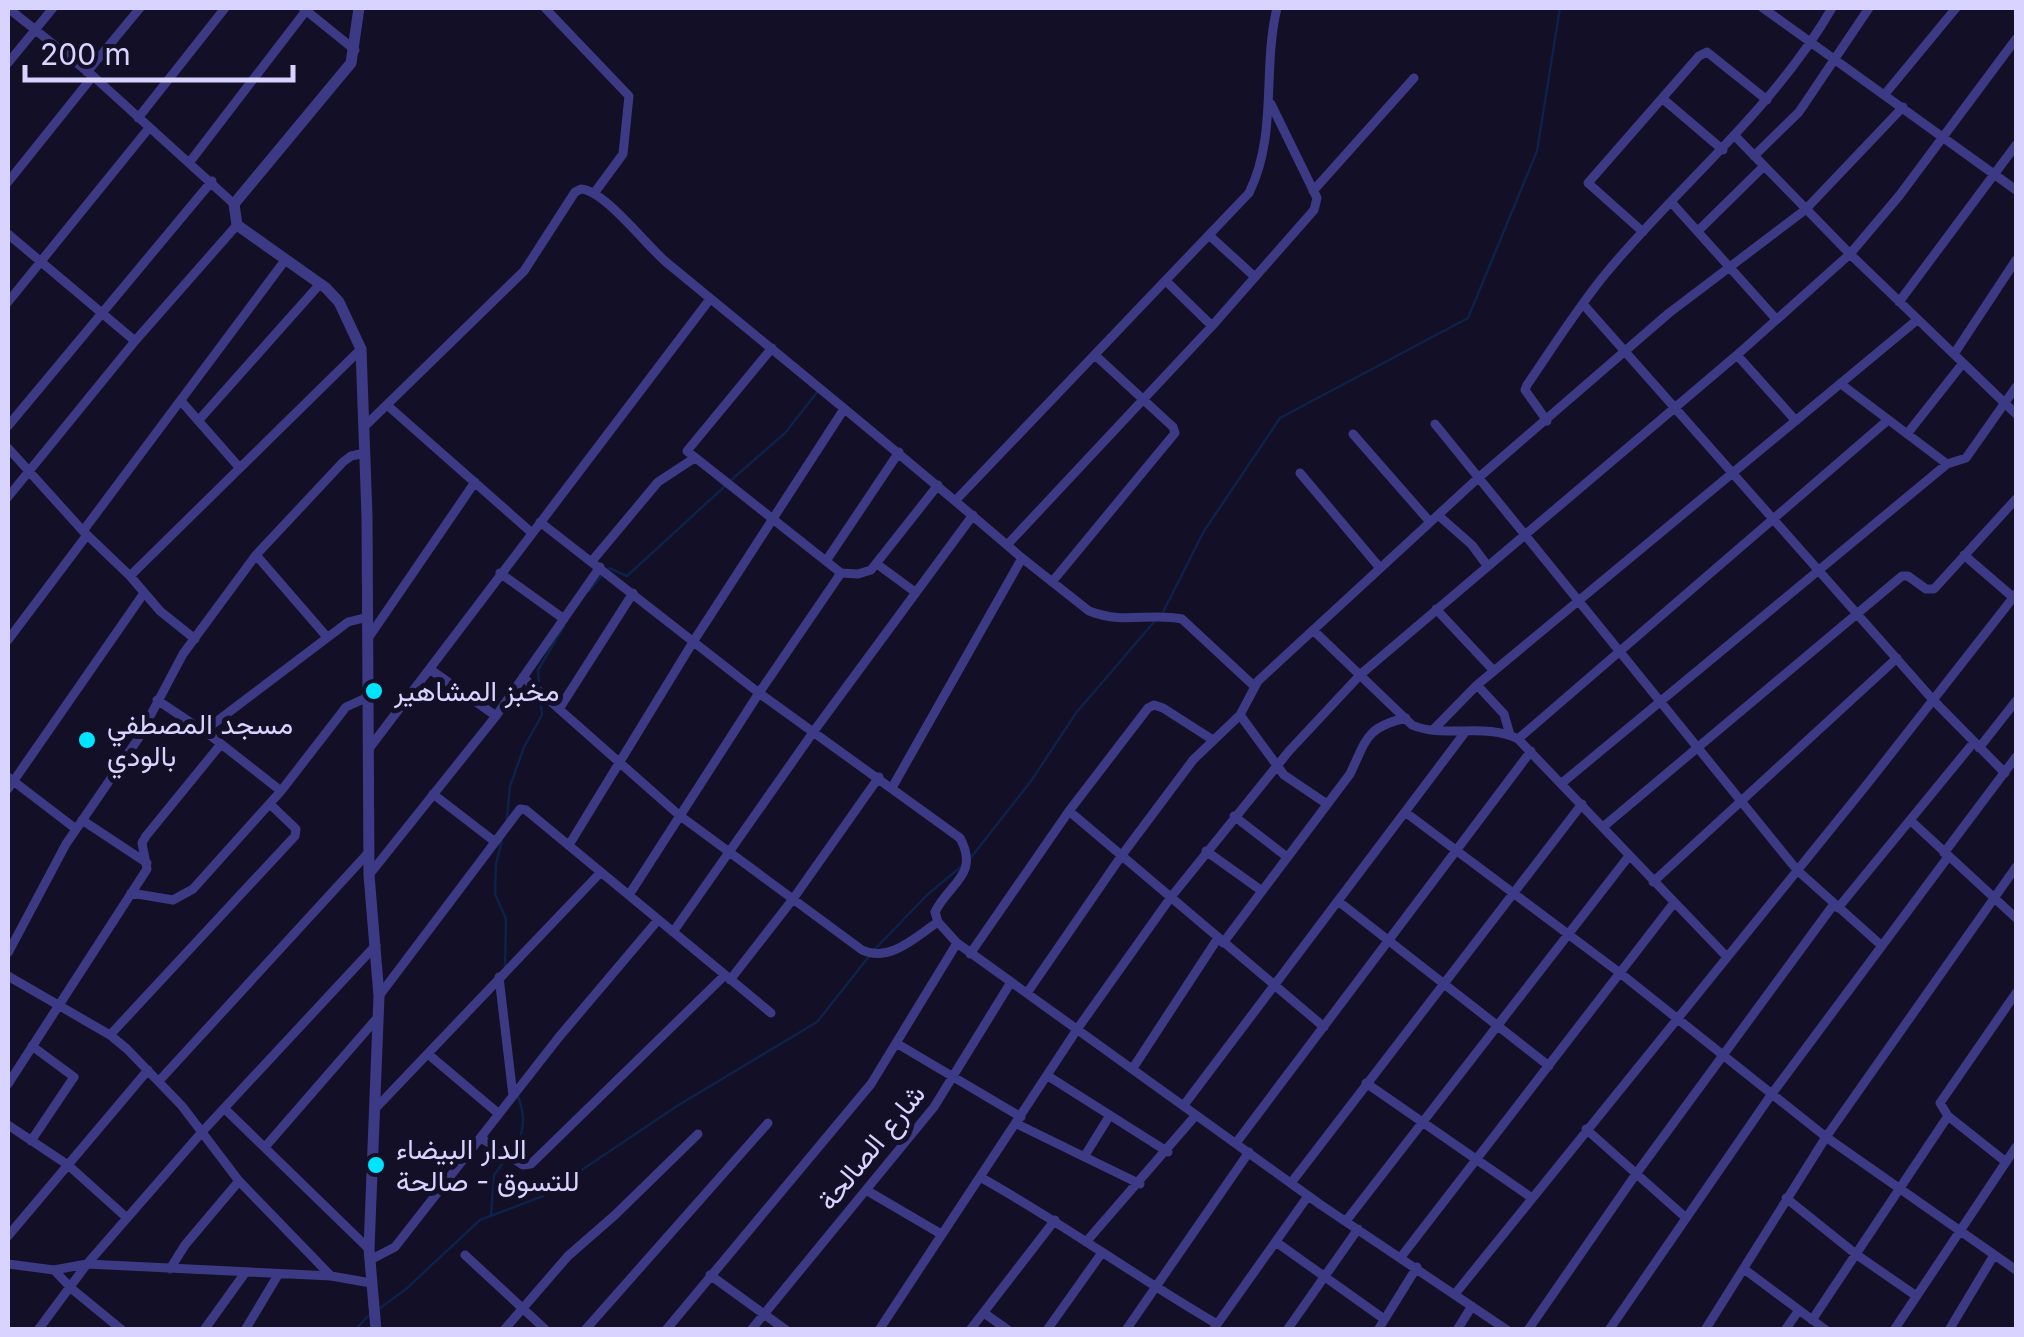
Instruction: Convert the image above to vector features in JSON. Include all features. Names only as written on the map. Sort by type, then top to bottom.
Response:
[{"type":"street","points":[[8,8],[212,181],[234,204],[237,226],[320,284],[339,302],[361,349],[369,875],[379,996],[370,1255],[376,1326]]},
{"type":"street","points":[[8,64],[53,8]]},
{"type":"street","points":[[8,182],[140,8]]},
{"type":"street","points":[[138,118],[224,8]]},
{"type":"street","points":[[189,162],[306,8],[355,50]]},
{"type":"street","points":[[234,204],[346,70],[355,50],[360,8]]},
{"type":"street","points":[[545,8],[629,96],[622,154],[595,192]]},
{"type":"street","points":[[956,500],[1242,202],[1253,185],[1266,145],[1272,28],[1277,8]]},
{"type":"street","points":[[1763,8],[2016,190]]},
{"type":"street","points":[[1547,421],[1525,390],[1526,385],[1583,304],[1643,232],[1767,100],[1812,42],[1832,8]]},
{"type":"street","points":[[1754,156],[1800,112],[1870,8]]},
{"type":"street","points":[[1885,94],[1956,8]]},
{"type":"street","points":[[878,1330],[1078,1028],[1171,897],[1275,766],[1361,674],[1850,254],[2016,39]]},
{"type":"street","points":[[1643,232],[1588,183],[1703,52],[1767,100]]},
{"type":"street","points":[[1312,191],[1414,78]]},
{"type":"street","points":[[1007,545],[1212,326],[1314,210],[1317,198],[1268,98]]},
{"type":"street","points":[[1663,99],[1723,150]]},
{"type":"street","points":[[1028,993],[1122,855],[1193,760],[1240,715],[1254,686],[1477,479],[1669,313],[1805,210],[1903,107]]},
{"type":"street","points":[[8,302],[149,128]]},
{"type":"street","points":[[1736,137],[1805,210],[2016,414]]},
{"type":"street","points":[[1899,302],[2016,145]]},
{"type":"street","points":[[1698,231],[1764,166]]},
{"type":"street","points":[[8,426],[212,181]]},
{"type":"street","points":[[364,427],[524,271],[576,192],[595,192],[650,249],[1089,611],[1109,618],[1182,619],[1254,686]]},
{"type":"street","points":[[1672,203],[1776,319]]},
{"type":"street","points":[[8,497],[135,341],[237,226]]},
{"type":"street","points":[[8,234],[135,341]]},
{"type":"street","points":[[1210,236],[1255,277]]},
{"type":"street","points":[[8,640],[222,341],[286,259]]},
{"type":"street","points":[[1954,354],[2016,260]]},
{"type":"street","points":[[1166,282],[1212,326]]},
{"type":"street","points":[[198,421],[320,284]]},
{"type":"street","points":[[368,750],[710,299]]},
{"type":"street","points":[[1583,304],[1896,658],[2005,773]]},
{"type":"street","points":[[1434,729],[1494,671],[1918,320]]},
{"type":"street","points":[[772,348],[688,448],[688,455],[841,572],[866,572],[877,564],[938,485]]},
{"type":"street","points":[[130,576],[361,349]]},
{"type":"street","points":[[1737,354],[1796,420]]},
{"type":"street","points":[[1052,582],[1174,436],[1173,427],[1095,355]]},
{"type":"street","points":[[1907,434],[1963,363]]},
{"type":"street","points":[[1841,384],[1947,464]]},
{"type":"street","points":[[1562,783],[1947,464],[1966,458],[2016,387]]},
{"type":"street","points":[[181,401],[238,466]]},
{"type":"street","points":[[387,404],[532,533]]},
{"type":"street","points":[[569,845],[693,642],[844,409]]},
{"type":"street","points":[[1313,630],[1419,728],[1514,737],[1775,520],[1888,420]]},
{"type":"street","points":[[1435,424],[1797,870],[1882,946]]},
{"type":"street","points":[[1354,434],[1434,518],[1472,545],[1486,564]]},
{"type":"street","points":[[8,448],[160,611],[195,639]]},
{"type":"street","points":[[826,561],[898,452]]},
{"type":"street","points":[[8,953],[79,825],[138,739],[195,639],[256,555],[342,462],[365,454]]},
{"type":"street","points":[[369,875],[496,716],[564,619],[596,564],[658,482],[694,459]]},
{"type":"street","points":[[1300,473],[1380,568]]},
{"type":"street","points":[[368,639],[475,482]]},
{"type":"street","points":[[1603,827],[1905,575],[1926,590],[1934,589],[2016,499]]},
{"type":"street","points":[[673,932],[972,515]]},
{"type":"street","points":[[540,522],[758,693],[955,833],[965,846],[964,874],[936,912],[938,922],[957,944],[1308,1196],[1508,1330]]},
{"type":"street","points":[[256,555],[328,637]]},
{"type":"street","points":[[1455,1294],[2015,597],[1964,555]]},
{"type":"street","points":[[892,786],[1022,558]]},
{"type":"street","points":[[877,564],[915,592]]},
{"type":"street","points":[[628,895],[841,572]]},
{"type":"street","points":[[500,573],[564,619]]},
{"type":"street","points":[[559,709],[633,592]]},
{"type":"street","points":[[144,593],[9,782],[148,863]]},
{"type":"street","points":[[1436,609],[1494,671]]},
{"type":"street","points":[[204,732],[348,622],[368,617]]},
{"type":"street","points":[[1653,882],[1896,658]]},
{"type":"street","points":[[431,670],[496,716]]},
{"type":"street","points":[[523,677],[679,815],[874,955],[890,953],[938,922]]},
{"type":"street","points":[[1477,686],[1504,714],[1514,737],[1727,957]]},
{"type":"street","points":[[131,893],[165,900],[178,899],[193,889],[281,791],[346,707],[368,697]]},
{"type":"street","points":[[158,700],[281,791]]},
{"type":"street","points":[[1528,1330],[1723,1054],[1836,906],[2016,702]]},
{"type":"street","points":[[970,954],[1069,811],[1154,705],[1213,740]]},
{"type":"street","points":[[2008,713],[2016,721]]},
{"type":"street","points":[[1240,715],[1275,766],[1293,784],[1328,804]]},
{"type":"street","points":[[1133,1068],[1221,941],[1350,774],[1358,750],[1369,734],[1406,718]]},
{"type":"street","points":[[1184,1105],[1466,730]]},
{"type":"street","points":[[8,1084],[147,868],[142,844],[146,836],[221,744]]},
{"type":"street","points":[[1236,1143],[1531,751]]},
{"type":"street","points":[[1610,1330],[1685,1216],[2016,758]]},
{"type":"street","points":[[481,1138],[523,1166],[531,1164],[727,978],[793,900],[880,778]]},
{"type":"street","points":[[434,794],[494,841]]},
{"type":"street","points":[[110,1034],[296,836],[296,829],[270,804]]},
{"type":"street","points":[[1291,1183],[1582,804]]},
{"type":"street","points":[[379,996],[520,809],[569,845],[770,1014]]},
{"type":"street","points":[[1069,811],[1324,1027]]},
{"type":"street","points":[[1406,812],[1620,972],[1826,1137],[2016,1270]]},
{"type":"street","points":[[1234,816],[1287,857]]},
{"type":"street","points":[[1910,820],[2016,918]]},
{"type":"street","points":[[1206,851],[1262,891]]},
{"type":"street","points":[[158,1080],[369,852]]},
{"type":"street","points":[[1346,1221],[1629,856]]},
{"type":"street","points":[[1705,1330],[1826,1137],[2016,868]]},
{"type":"street","points":[[374,1110],[601,872]]},
{"type":"street","points":[[1338,901],[1549,1066]]},
{"type":"street","points":[[1402,1257],[1673,904]]},
{"type":"street","points":[[370,1255],[396,1248],[499,1114],[658,920]]},
{"type":"street","points":[[666,1330],[851,1110],[957,944]]},
{"type":"street","points":[[38,1330],[87,1264],[202,1132],[376,946]]},
{"type":"street","points":[[8,976],[110,1034],[158,1080],[239,1182],[331,1276]]},
{"type":"street","points":[[500,976],[514,1096]]},
{"type":"street","name":"شارع الصالحة","points":[[752,1330],[916,1130],[953,1078],[1011,982]]},
{"type":"street","points":[[2006,1162],[1941,1108],[1943,1098],[2016,992]]},
{"type":"street","points":[[264,1147],[378,1017]]},
{"type":"street","points":[[896,1043],[1019,1120],[1140,1184]]},
{"type":"street","points":[[31,1141],[74,1077],[32,1046]]},
{"type":"street","points":[[428,1054],[499,1114]]},
{"type":"street","points":[[8,1236],[148,1070]]},
{"type":"street","points":[[1048,1076],[1168,1152]]},
{"type":"street","points":[[1366,1083],[1532,1198]]},
{"type":"street","points":[[225,1109],[370,1255]]},
{"type":"street","points":[[1084,1157],[1110,1116]]},
{"type":"street","points":[[1086,1242],[1196,1116]]},
{"type":"street","points":[[1812,1320],[1948,1116]]},
{"type":"street","points":[[586,1330],[768,1123]]},
{"type":"street","points":[[8,1126],[68,1165],[127,1218]]},
{"type":"street","points":[[1586,1130],[1685,1216]]},
{"type":"street","points":[[504,1330],[576,1248],[698,1134]]},
{"type":"street","points":[[1894,1330],[2016,1147]]},
{"type":"street","points":[[1126,1330],[1248,1152]]},
{"type":"street","points":[[980,1176],[1056,1220],[1215,1327],[1308,1196]]},
{"type":"street","points":[[170,1269],[185,1245],[239,1182]]},
{"type":"street","points":[[866,1190],[941,1234]]},
{"type":"street","points":[[1786,1198],[1916,1295]]},
{"type":"street","points":[[970,1330],[1056,1220]]},
{"type":"street","points":[[1287,1330],[1358,1229]]},
{"type":"street","points":[[1276,1242],[1384,1318]]},
{"type":"street","points":[[1047,1330],[1102,1254]]},
{"type":"street","points":[[465,1255],[546,1330]]},
{"type":"street","points":[[1949,1330],[1994,1256]]},
{"type":"street","points":[[9,1267],[54,1270],[87,1264],[331,1276],[371,1283]]},
{"type":"street","points":[[1378,1330],[1417,1267]]},
{"type":"street","points":[[1744,1269],[1826,1330]]},
{"type":"street","points":[[54,1270],[122,1330]]},
{"type":"street","points":[[204,1330],[245,1273]]},
{"type":"street","points":[[245,1330],[278,1275]]},
{"type":"street","points":[[710,1275],[786,1330]]},
{"type":"street","points":[[1457,1330],[1472,1306]]},
{"type":"street","points":[[1785,1330],[1798,1310]]},
{"type":"street","points":[[984,1312],[1008,1330]]},
{"type":"waterway","points":[[1163,612],[1204,531],[1280,418],[1468,318],[1537,151],[1560,8]]},
{"type":"waterway","points":[[730,481],[785,433],[818,391]]},
{"type":"waterway","points":[[609,568],[627,576],[724,487]]},
{"type":"waterway","points":[[589,591],[603,574]]},
{"type":"waterway","points":[[969,860],[1031,781],[1076,713],[1154,622]]},
{"type":"waterway","points":[[539,686],[538,670],[564,626]]},
{"type":"waterway","points":[[507,818],[510,786],[524,747],[542,715],[540,699]]},
{"type":"waterway","points":[[502,840],[495,894],[506,919],[505,969]]},
{"type":"waterway","points":[[875,949],[927,895],[963,865]]},
{"type":"waterway","points":[[379,1309],[480,1220],[543,1196],[677,1106],[817,1022],[870,955]]},
{"type":"waterway","points":[[511,1153],[523,1126],[518,1096]]},
{"type":"waterway","points":[[491,1216],[494,1175],[506,1159]]},
{"type":"waterway","points":[[355,1330],[368,1316]]},
{"type":"place","name":"مخبز المشاهير","points":[[374,691]]},
{"type":"place","name":"مسجد المصطفي بالودي","points":[[87,740]]},
{"type":"place","name":"الدار البيضاء للتسوق - صالحة","points":[[376,1165]]}]
